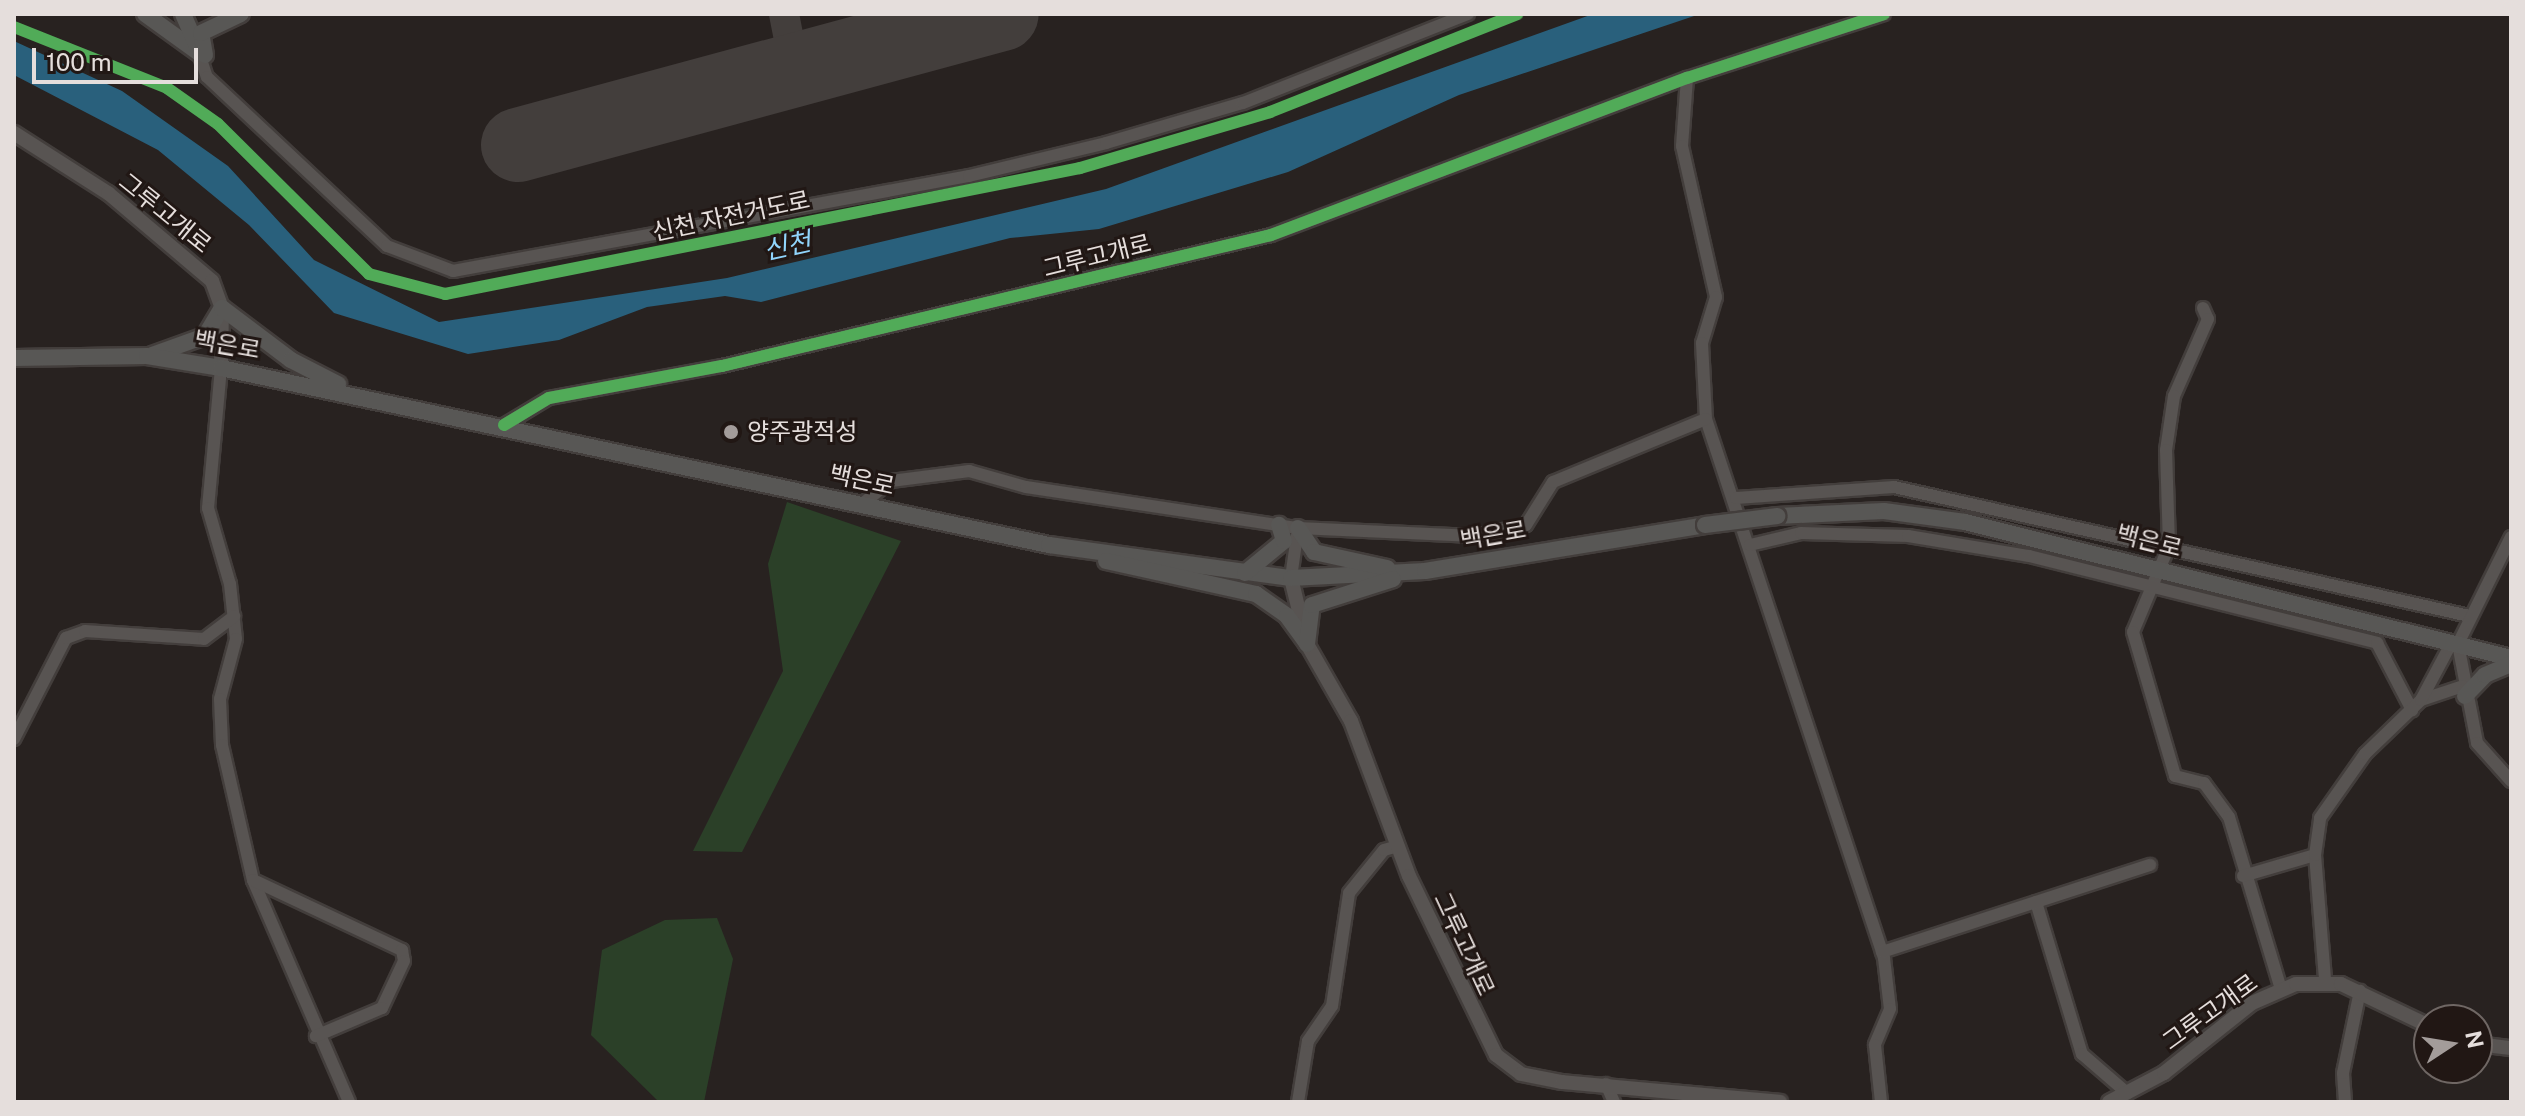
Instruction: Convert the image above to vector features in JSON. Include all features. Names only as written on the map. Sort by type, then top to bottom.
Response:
[{"type":"main road","points":[[145,14],[202,54]]},
{"type":"main road","points":[[183,14],[202,54]]},
{"type":"main road","points":[[202,54],[201,33],[241,14]]},
{"type":"main road","points":[[147,356],[205,336],[222,308],[291,360],[357,393]]},
{"type":"main road","name":"백은로","points":[[14,358],[147,356],[221,368],[357,393],[1049,545],[1291,578],[1412,573],[1705,525],[1777,516],[1884,511],[1965,522],[2511,658]]},
{"type":"main road","points":[[1245,573],[1284,541],[1279,525]]},
{"type":"main road","points":[[1298,528],[1323,556],[1412,573]]},
{"type":"main road","points":[[1049,545],[1256,594],[1287,616],[1307,644]]},
{"type":"main road","points":[[1307,644],[1312,605],[1412,573]]},
{"type":"main road","points":[[2464,691],[2485,675],[2511,664]]},
{"type":"street","points":[[202,54],[207,77],[387,246],[453,271],[1106,143],[1243,103],[1468,14]]},
{"type":"street","name":"그루고개로","points":[[504,425],[549,398],[722,366],[1271,235],[1687,78],[1884,14]]},
{"type":"street","points":[[1687,78],[1682,146],[1716,297],[1702,343],[1706,419],[1742,514],[1882,952],[1890,1009],[1875,1045],[1881,1102]]},
{"type":"street","name":"그루고개로","points":[[14,133],[180,251],[212,281],[222,308],[221,368]]},
{"type":"street","points":[[2203,308],[2208,319],[2174,396],[2168,436],[2162,516],[2169,546],[2133,632],[2175,776],[2204,783],[2229,817],[2243,876],[2281,989]]},
{"type":"street","points":[[221,368],[208,508],[234,616],[236,662],[220,699],[222,745],[253,880],[316,1036],[349,1102]]},
{"type":"street","points":[[861,505],[891,481],[969,471],[1026,487],[1298,528],[1512,531],[1526,525],[1553,482],[1706,419]]},
{"type":"street","points":[[1736,498],[1894,487],[2169,546],[2469,616]]},
{"type":"street","points":[[1291,578],[1298,528]]},
{"type":"street","points":[[1750,545],[1801,533],[1908,536],[2029,556],[2153,590],[2377,643],[2417,705]]},
{"type":"street","points":[[2413,1018],[2360,991],[2325,979],[2315,855],[2320,818],[2365,754],[2417,705],[2455,643],[2511,537]]},
{"type":"street","name":"그루고개로","points":[[1291,578],[1307,644],[1351,721],[1398,846],[1496,1055],[1521,1074],[1780,1102]]},
{"type":"street","points":[[14,739],[66,638],[85,631],[204,639],[234,616]]},
{"type":"street","points":[[2455,643],[2477,743],[2511,781]]},
{"type":"street","points":[[2417,705],[2464,691]]},
{"type":"street","points":[[1298,1102],[1308,1041],[1332,1006],[1349,893],[1384,850],[1398,846]]},
{"type":"street","points":[[2243,876],[2315,855]]},
{"type":"street","points":[[1882,952],[2150,865]]},
{"type":"street","points":[[253,880],[402,950],[404,961],[382,1008],[316,1036]]},
{"type":"street","points":[[2036,902],[2082,1054],[2127,1093]]},
{"type":"street","name":"그루고개로","points":[[2109,1102],[2281,989],[2325,979]]},
{"type":"street","points":[[2345,1102],[2347,1044],[2360,991]]},
{"type":"street","points":[[1606,1084],[1614,1102]]},
{"type":"green space","points":[[787,502],[901,541],[742,852],[693,851],[783,671],[768,564]]},
{"type":"green space","points":[[717,918],[733,959],[704,1102],[659,1102],[591,1035],[602,950],[665,920]]},
{"type":"water","points":[[1593,14],[1700,14],[1459,95],[1288,172],[1099,229],[1010,238],[761,302],[725,296],[647,307],[559,340],[468,354],[334,313],[249,225],[158,150],[14,75],[14,41],[122,91],[228,166],[314,260],[439,322],[727,278],[1106,189]]},
{"type":"taxiway","points":[[784,14],[795,70]]},
{"type":"runway","points":[[518,145],[1002,14]]},
{"type":"cycle path","name":"신천 자전거도로","points":[[14,27],[167,88],[218,124],[369,274],[445,294],[1080,168],[1270,112],[1517,14]]},
{"type":"cycle path","points":[[504,425],[549,398],[722,366],[1271,235],[1687,78],[1884,14]]},
{"type":"place","name":"양주광적성","points":[[731,432]]},
{"type":"water label","name":"신천","points":[[787,246]]}]
